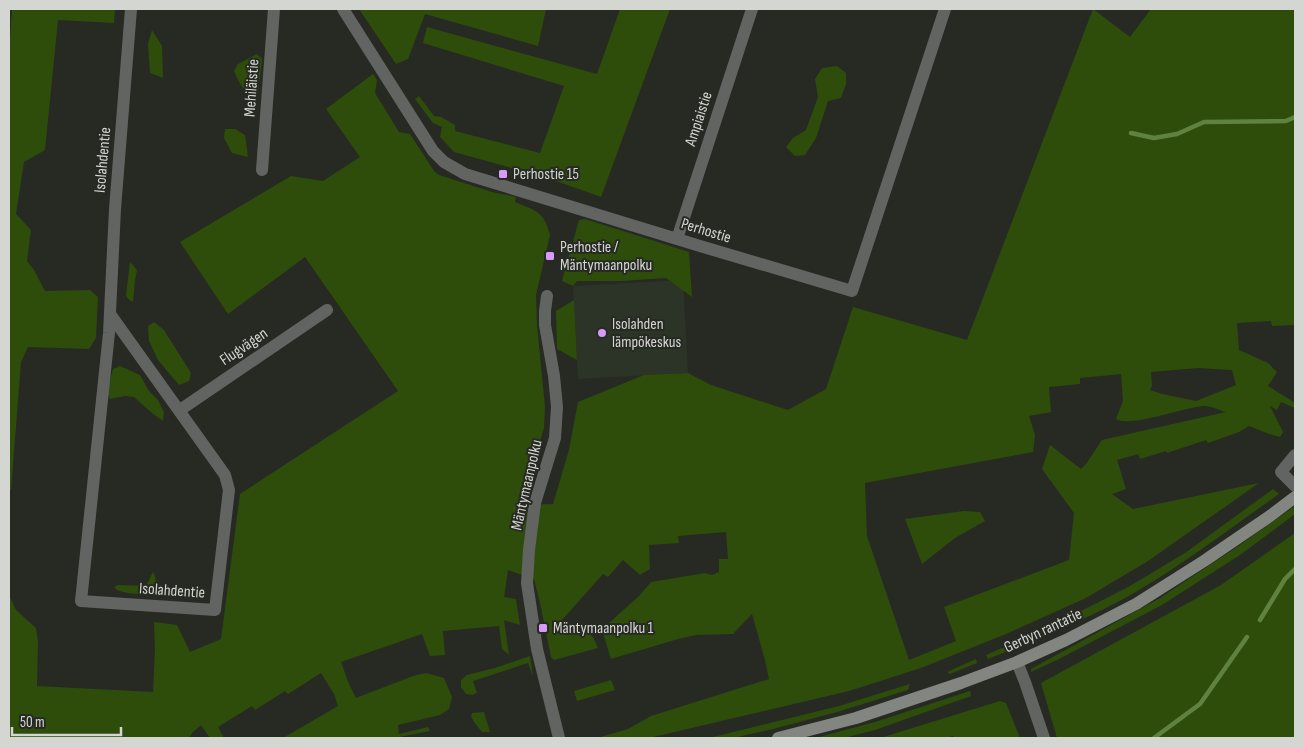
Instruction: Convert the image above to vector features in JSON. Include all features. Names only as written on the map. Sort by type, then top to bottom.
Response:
[{"type":"main road","name":"Gerbyn rantatie","points":[[778,738],[856,718],[961,683],[1017,662],[1066,640],[1136,604],[1212,556],[1295,497]]},
{"type":"street","name":"Isolahdentie","points":[[110,314],[225,475],[228,490],[215,610],[81,601],[110,314],[115,209],[131,9]]},
{"type":"street","name":"Mehiläistie","points":[[262,170],[274,9]]},
{"type":"street","name":"Perhostie","points":[[343,9],[433,151],[444,162],[465,174],[852,291],[945,9]]},
{"type":"street","name":"Ampiaistie","points":[[677,239],[752,9]]},
{"type":"street","name":"Mäntymaanpolku","points":[[548,296],[545,325],[554,376],[557,407],[555,438],[536,503],[529,550],[527,582],[537,649],[559,738]]},
{"type":"street","name":"Flugvägen","points":[[180,410],[327,310]]},
{"type":"street","points":[[1295,455],[1281,472],[1295,486]]},
{"type":"street","points":[[1017,662],[1044,738]]},
{"type":"shaded area","points":[[683,280],[688,373],[578,379],[573,286]]},
{"type":"green space","points":[[12,9],[115,9],[114,23],[58,20],[45,150],[24,162],[16,214],[31,230],[27,261],[45,291],[90,290],[98,297],[96,338],[89,349],[28,347],[21,362],[11,490],[9,490],[9,55]]},
{"type":"green space","points":[[359,9],[546,9],[538,46],[425,14],[408,59],[396,64]]},
{"type":"green space","points":[[620,9],[670,9],[601,197],[548,178],[454,152],[440,137],[442,127],[433,123],[415,99],[419,96],[434,116],[441,117],[455,125],[455,131],[540,153],[564,86],[423,43],[427,27],[597,74]]},
{"type":"green space","points":[[1093,9],[1130,37],[1151,9],[1295,9],[1295,325],[1272,326],[1271,321],[1237,323],[1239,350],[1268,363],[1277,372],[1268,386],[1295,403],[1295,408],[1281,402],[1277,410],[1270,406],[1283,432],[1280,437],[1249,426],[1239,432],[1208,443],[1206,440],[1167,453],[1166,451],[1140,459],[1138,454],[1117,460],[1126,489],[1112,494],[1133,509],[1259,483],[1148,561],[1086,598],[1006,634],[921,668],[849,691],[649,738],[597,738],[628,729],[651,716],[769,679],[752,614],[733,634],[696,635],[611,659],[603,633],[609,623],[639,596],[651,582],[705,573],[712,575],[719,572],[719,559],[728,559],[726,532],[678,536],[679,543],[649,545],[650,569],[640,575],[623,560],[608,577],[603,574],[562,620],[580,636],[585,630],[593,637],[598,648],[554,660],[551,657],[534,579],[508,570],[504,597],[516,599],[520,625],[504,620],[509,655],[502,649],[499,626],[443,631],[445,655],[430,656],[422,634],[341,662],[356,698],[413,676],[426,673],[444,678],[452,697],[449,709],[440,715],[398,725],[399,734],[428,727],[430,731],[394,738],[283,738],[338,706],[334,694],[321,673],[288,694],[285,691],[255,710],[252,706],[218,727],[224,738],[210,738],[201,725],[189,738],[9,738],[9,595],[16,610],[36,628],[38,641],[37,686],[153,692],[154,622],[177,625],[190,652],[221,639],[240,494],[398,391],[305,257],[228,314],[180,242],[291,176],[323,181],[360,157],[326,109],[373,74],[377,80],[375,93],[399,132],[410,134],[434,171],[439,175],[492,192],[516,197],[515,202],[542,216],[548,227],[550,235],[536,295],[545,407],[544,428],[521,505],[553,504],[569,450],[578,402],[644,375],[688,373],[711,385],[788,410],[826,389],[853,307],[967,340]],"holes":[[[1198,368],[1232,370],[1236,385],[1196,401],[1150,390],[1152,386],[1151,372]],[[1121,374],[1123,401],[1116,419],[1133,421],[1204,406],[1226,412],[1102,440],[1081,469],[1050,445],[1042,469],[1074,513],[1069,560],[944,607],[956,641],[909,660],[867,536],[865,483],[1033,452],[1035,435],[1029,416],[1051,412],[1049,387],[1080,384],[1080,378]]]},
{"type":"green space","points":[[152,30],[162,46],[163,78],[150,73],[148,44]]},
{"type":"green space","points":[[257,54],[262,59],[257,101],[243,88],[234,71],[238,64]]},
{"type":"green space","points":[[837,66],[846,73],[846,84],[841,98],[828,101],[816,138],[805,155],[795,156],[786,147],[793,138],[806,130],[818,97],[815,79],[822,68]]},
{"type":"green space","points":[[225,129],[235,129],[245,135],[248,157],[232,153],[224,138]]},
{"type":"green space","points":[[585,219],[689,252],[692,297],[666,278],[577,281],[573,286],[562,281],[579,220]]},
{"type":"green space","points":[[130,262],[137,270],[133,302],[126,295]]},
{"type":"green space","points":[[574,300],[577,360],[557,349],[556,311]]},
{"type":"green space","points":[[154,322],[164,330],[191,373],[189,381],[179,385],[158,360],[149,341],[148,326]]},
{"type":"green space","points":[[120,366],[140,375],[164,412],[163,421],[134,397],[125,396],[110,399],[107,393],[113,369]]},
{"type":"green space","points":[[1273,489],[1279,494],[1153,582],[1081,620],[988,659],[986,655],[1054,625],[1130,586],[1185,553]]},
{"type":"green space","points":[[1295,506],[1295,514],[1240,555],[1162,605],[1031,672],[1031,669],[1160,598]]},
{"type":"green space","points":[[964,511],[980,512],[985,521],[955,538],[922,564],[905,519]]},
{"type":"green space","points":[[1295,533],[1295,738],[1057,738],[1041,683],[1221,585]]},
{"type":"green space","points":[[153,572],[157,589],[149,593],[125,593],[114,587],[118,585],[146,586]]},
{"type":"green space","points":[[530,656],[533,677],[528,663],[473,681],[477,693],[472,695],[466,694],[461,687],[461,680],[467,675]]},
{"type":"green space","points":[[976,659],[977,663],[950,674],[947,672]]},
{"type":"green space","points":[[611,680],[615,690],[577,701],[574,691]]},
{"type":"green space","points":[[910,684],[908,690],[837,712],[733,738],[709,738],[839,706]]},
{"type":"green space","points":[[970,691],[971,696],[875,730],[844,738],[815,738],[875,722]]},
{"type":"green space","points":[[1000,701],[1006,703],[1020,738],[954,738],[953,736],[945,738],[880,738]]},
{"type":"green space","points":[[484,712],[490,732],[482,732],[471,716],[472,713]]},
{"type":"waterway","points":[[1131,133],[1154,138],[1177,134],[1204,122],[1286,121],[1295,117]]},
{"type":"waterway","points":[[1260,620],[1285,579],[1295,569]]},
{"type":"waterway","points":[[1154,738],[1200,704],[1247,637]]},
{"type":"place","name":"Perhostie 15","points":[[503,174]]},
{"type":"place","name":"Perhostie / Mäntymaanpolku","points":[[550,256]]},
{"type":"place","name":"Isolahden lämpökeskus","points":[[602,333]]},
{"type":"place","name":"Mäntymaanpolku 1","points":[[543,628]]}]
